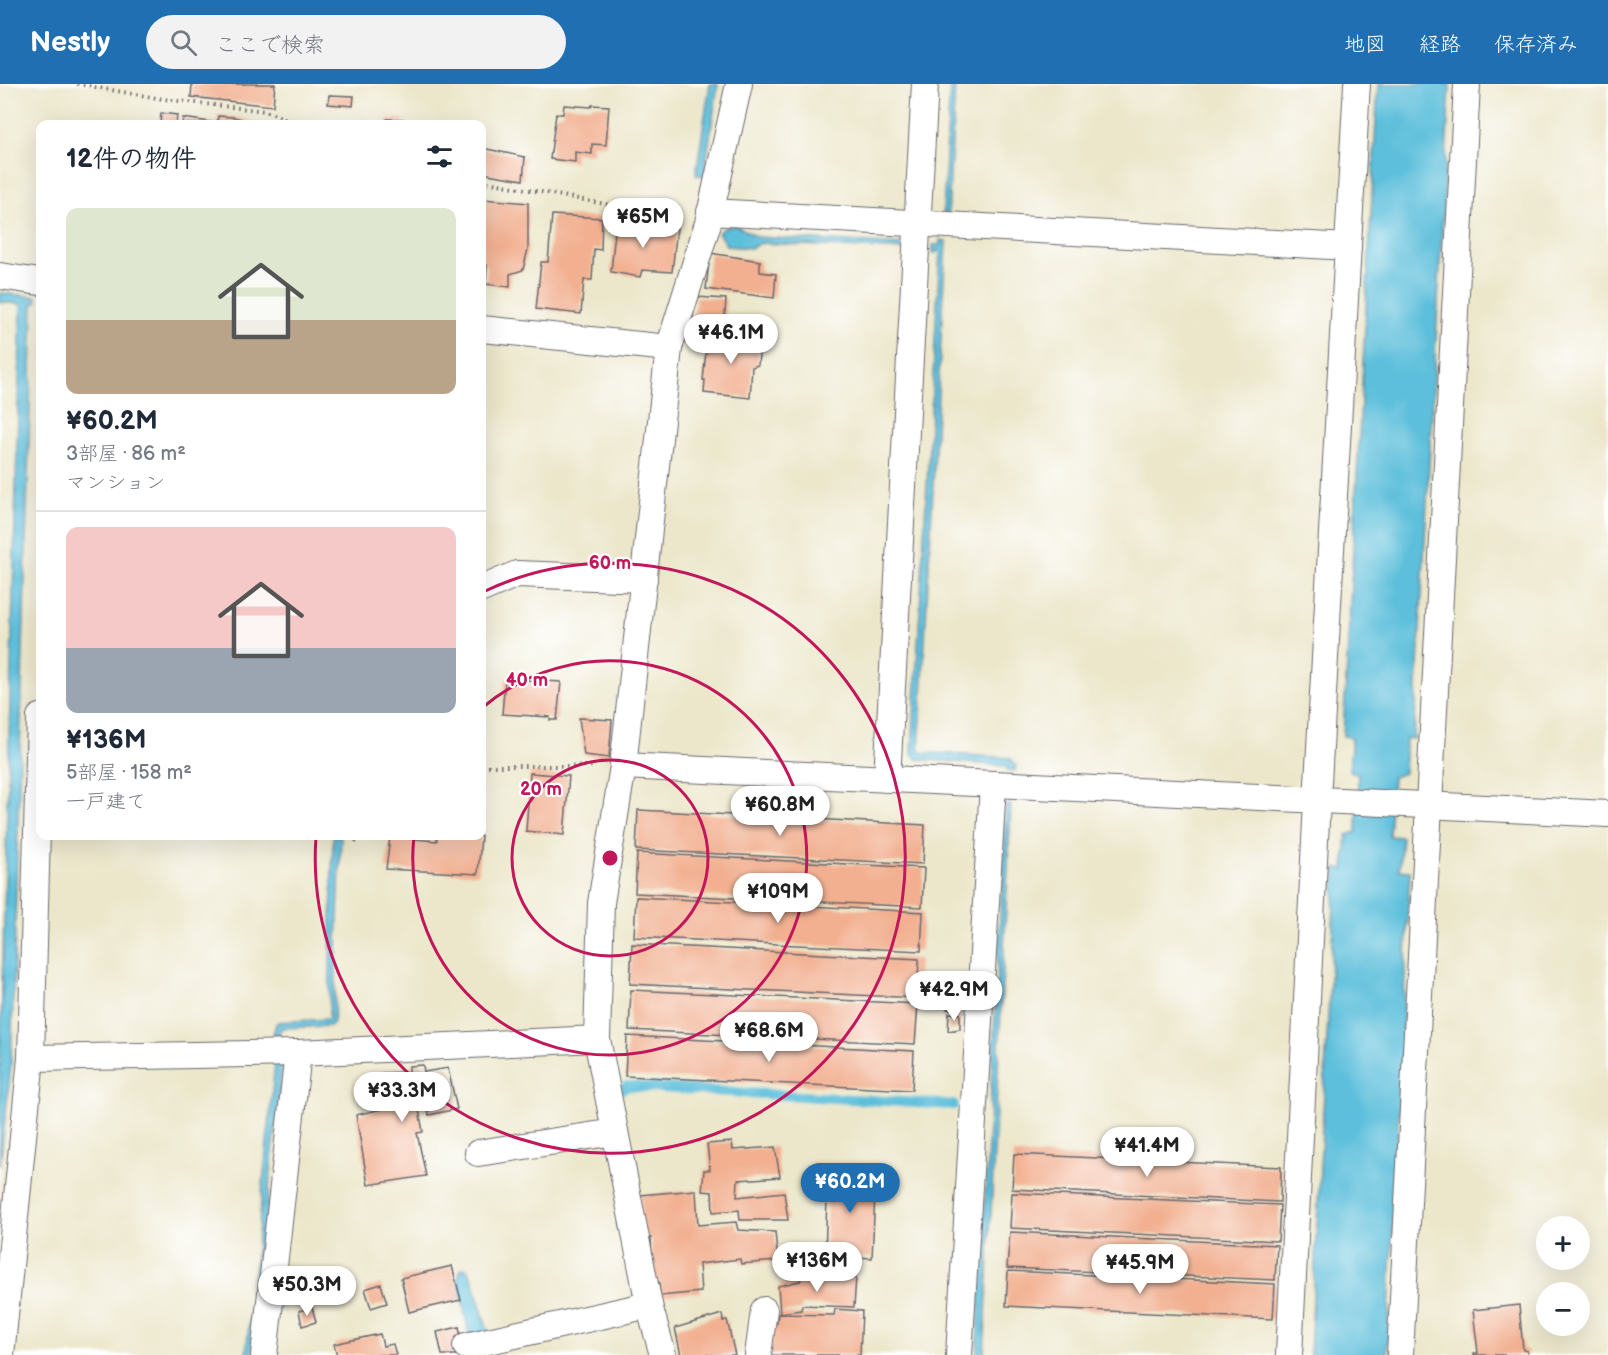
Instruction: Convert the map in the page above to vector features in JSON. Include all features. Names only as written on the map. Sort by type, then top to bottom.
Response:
[{"type":"street","points":[[663,1355],[648,1305],[597,1038],[600,903],[623,766],[669,348],[709,218],[739,84]]},
{"type":"street","points":[[887,779],[925,84]]},
{"type":"street","points":[[1289,1355],[1357,84]]},
{"type":"street","points":[[1400,1355],[1421,805],[1467,84]]},
{"type":"street","points":[[709,218],[918,223],[1348,247]]},
{"type":"street","points":[[0,276],[36,281]]},
{"type":"street","points":[[486,329],[669,348]]},
{"type":"street","points":[[486,587],[517,574],[644,579]]},
{"type":"street","points":[[623,766],[1608,814]]},
{"type":"street","points":[[959,1355],[993,785]]},
{"type":"street","points":[[1,1355],[31,1058],[37,840]]},
{"type":"street","points":[[31,1058],[298,1053],[597,1038]]},
{"type":"street","points":[[264,1355],[298,1053]]},
{"type":"street","points":[[478,1153],[615,1132]]},
{"type":"street","points":[[466,1346],[648,1305]]},
{"type":"street","points":[[758,1355],[764,1310]]},
{"type":"path","points":[[77,84],[163,99],[265,111],[289,120]]},
{"type":"path","points":[[486,182],[709,218]]},
{"type":"path","points":[[486,766],[623,766]]},
{"type":"water","points":[[710,84],[718,84],[704,176],[696,174]]},
{"type":"water","points":[[950,84],[955,84],[948,214],[943,213]]},
{"type":"water","points":[[1378,84],[1450,84],[1414,739],[1406,738],[1404,773],[1393,777],[1389,836],[1402,837],[1399,870],[1410,871],[1387,1355],[1310,1355],[1336,868],[1344,869],[1347,835],[1357,832],[1358,775],[1349,770],[1352,737],[1343,736]]},
{"type":"water","points":[[735,225],[757,237],[906,245],[906,250],[761,243],[751,248],[727,246],[718,233],[724,228]]},
{"type":"water","points":[[940,240],[946,241],[919,752],[1010,758],[1016,765],[1015,771],[1007,770],[1006,766],[917,759],[912,754],[940,251],[936,250],[936,253],[932,253],[933,245],[940,245]]},
{"type":"water","points":[[0,293],[36,297],[36,303],[33,304],[11,1066],[0,1165],[0,1064],[21,304],[0,302]]},
{"type":"water","points":[[1006,805],[1011,805],[984,1355],[977,1355]]},
{"type":"water","points":[[333,840],[341,840],[334,1022],[330,1026],[281,1028],[279,1035],[273,1035],[278,1022],[329,1019]]},
{"type":"water","points":[[275,1063],[282,1064],[252,1355],[246,1355]]},
{"type":"water","points":[[466,1268],[472,1277],[495,1355],[473,1355],[458,1279],[461,1269]]},
{"type":"building","points":[[192,84],[275,84],[273,106],[191,97]]},
{"type":"building","points":[[329,95],[354,96],[353,106],[328,104]]},
{"type":"building","points":[[564,105],[609,106],[606,145],[592,144],[592,154],[575,152],[575,162],[550,159],[556,114],[563,114]]},
{"type":"building","points":[[161,113],[177,115],[176,120],[160,120]]},
{"type":"building","points":[[218,116],[245,120],[218,120]]},
{"type":"building","points":[[486,149],[525,157],[523,180],[486,174]]},
{"type":"building","points":[[486,199],[528,203],[528,249],[523,270],[510,274],[510,287],[486,284]]},
{"type":"building","points":[[552,215],[602,218],[601,250],[594,249],[592,280],[584,280],[581,314],[536,309],[541,262],[548,262]]},
{"type":"building","points":[[616,221],[677,228],[672,272],[642,270],[640,277],[611,272]]},
{"type":"building","points":[[710,253],[760,261],[760,272],[776,274],[774,298],[706,289]]},
{"type":"building","points":[[696,297],[726,299],[724,325],[692,323]]},
{"type":"building","points":[[712,333],[761,337],[758,365],[752,367],[750,398],[704,393],[706,351],[711,351]]},
{"type":"building","points":[[505,679],[561,682],[557,720],[550,720],[550,717],[502,714]]},
{"type":"building","points":[[579,718],[612,720],[609,758],[584,755]]},
{"type":"building","points":[[530,773],[569,776],[564,835],[526,831]]},
{"type":"building","points":[[638,810],[925,825],[923,864],[636,850]]},
{"type":"building","points":[[390,840],[481,840],[478,874],[386,869]]},
{"type":"building","points":[[637,853],[924,868],[922,907],[635,893]]},
{"type":"building","points":[[636,897],[923,912],[921,951],[634,937]]},
{"type":"building","points":[[632,944],[919,959],[917,998],[630,984]]},
{"type":"building","points":[[631,990],[918,1004],[915,1044],[629,1030]]},
{"type":"building","points":[[948,994],[959,995],[958,1010],[947,1009]]},
{"type":"building","points":[[949,1013],[960,1014],[960,1029],[948,1031]]},
{"type":"building","points":[[627,1036],[914,1051],[912,1090],[625,1076]]},
{"type":"building","points":[[423,1065],[424,1072],[448,1068],[457,1109],[429,1115],[426,1103],[418,1104],[423,1132],[417,1133],[426,1176],[368,1185],[356,1115],[386,1108],[382,1073],[409,1072],[409,1066]]},
{"type":"building","points":[[732,1142],[733,1150],[775,1147],[780,1177],[738,1180],[737,1197],[784,1192],[788,1220],[740,1220],[739,1210],[713,1212],[712,1192],[702,1191],[704,1170],[710,1170],[707,1144]]},
{"type":"building","points":[[1014,1154],[1281,1167],[1280,1202],[1012,1189]]},
{"type":"building","points":[[828,1170],[876,1173],[872,1258],[825,1255]]},
{"type":"building","points":[[696,1190],[698,1225],[736,1222],[738,1230],[775,1232],[778,1261],[741,1264],[740,1259],[699,1264],[701,1292],[660,1296],[659,1282],[653,1277],[651,1238],[642,1237],[640,1195]]},
{"type":"building","points":[[1012,1193],[1280,1205],[1278,1241],[1010,1228]]},
{"type":"building","points":[[1010,1232],[1277,1245],[1275,1280],[1007,1268]]},
{"type":"building","points":[[452,1266],[461,1300],[409,1312],[401,1278]]},
{"type":"building","points":[[1008,1271],[1275,1284],[1273,1319],[1006,1306]]},
{"type":"building","points":[[802,1276],[856,1277],[854,1307],[802,1305],[801,1310],[780,1313],[778,1286],[800,1281]]},
{"type":"building","points":[[381,1284],[387,1303],[371,1308],[365,1289]]},
{"type":"building","points":[[1519,1305],[1523,1350],[1527,1351],[1527,1355],[1474,1355],[1478,1353],[1473,1310]]},
{"type":"building","points":[[312,1307],[316,1322],[302,1326],[299,1311]]},
{"type":"building","points":[[835,1309],[862,1311],[860,1355],[769,1355],[772,1324],[777,1323],[778,1314],[834,1315]]},
{"type":"building","points":[[722,1314],[723,1321],[727,1320],[735,1355],[681,1355],[675,1328]]},
{"type":"building","points":[[459,1327],[465,1355],[442,1355],[437,1332]]},
{"type":"building","points":[[380,1334],[383,1346],[393,1344],[396,1355],[337,1355],[334,1344]]},
{"type":"waterway","points":[[622,1089],[627,1086],[954,1105]]}]
